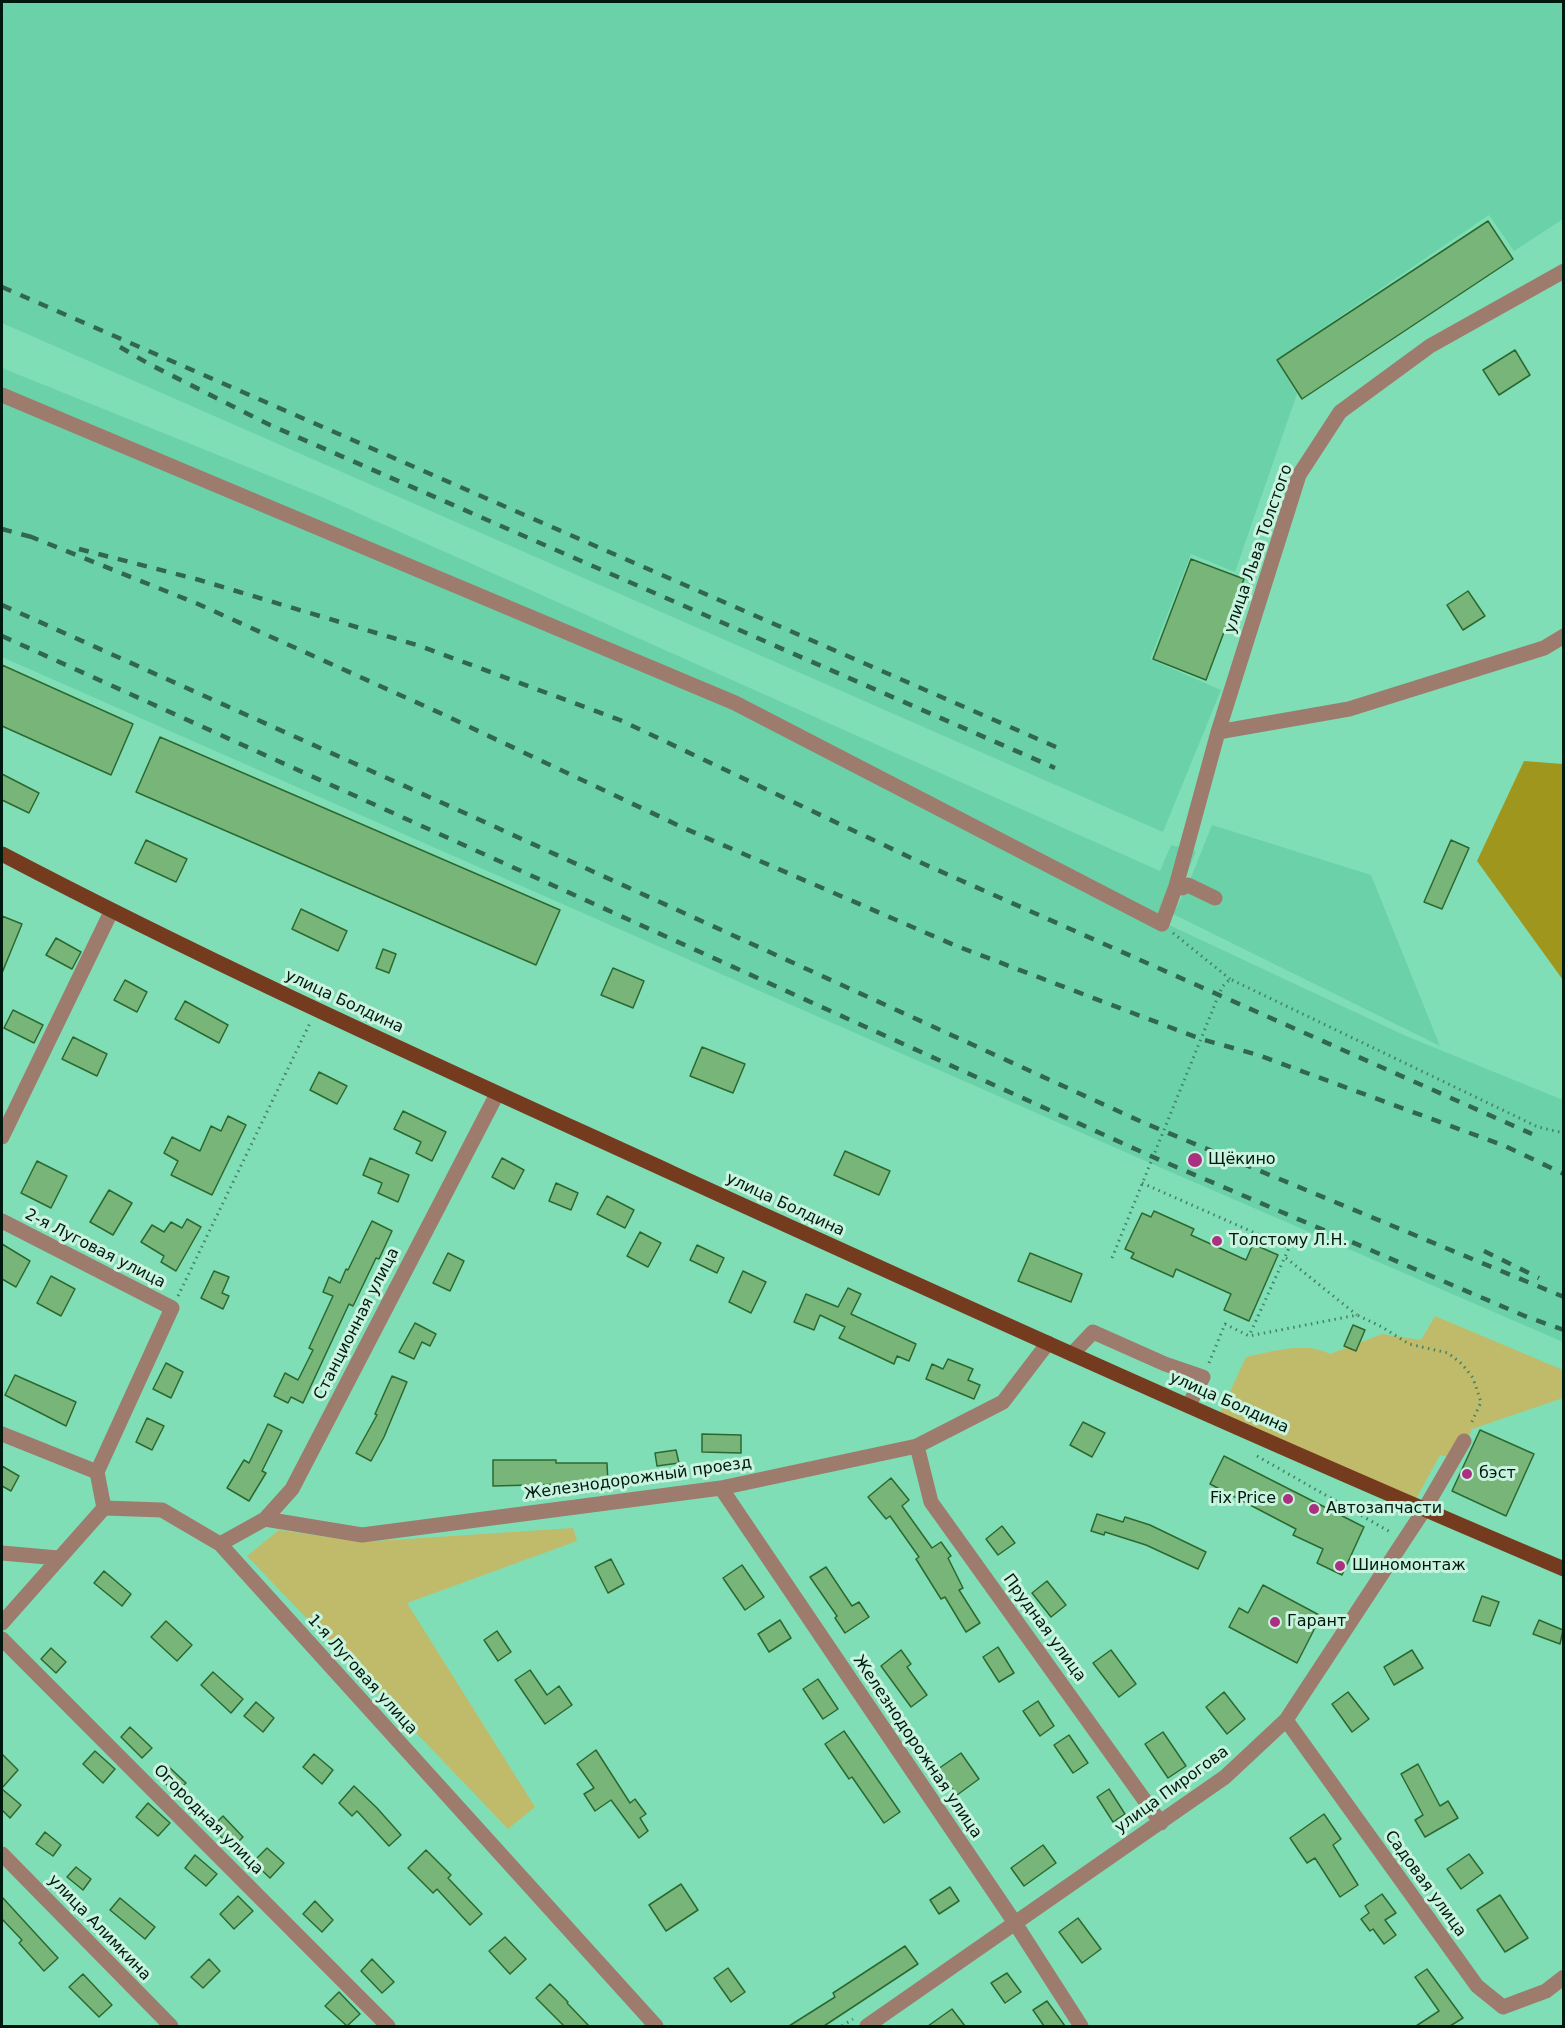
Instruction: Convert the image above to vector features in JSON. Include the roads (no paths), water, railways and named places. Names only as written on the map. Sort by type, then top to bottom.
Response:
[{"type":"main road","name":"улица Болдина","points":[[2,854],[111,912],[497,1094],[1072,1354],[1563,1569]]},
{"type":"street","name":"улица Льва Толстого","points":[[2,394],[735,703],[1162,924],[1176,886],[1218,732],[1299,475],[1340,412],[1430,346],[1563,271]]},
{"type":"street","points":[[1218,732],[1349,710],[1544,648],[1563,636]]},
{"type":"street","points":[[1176,886],[1182,888],[1188,885],[1215,898]]},
{"type":"street","points":[[2,1137],[111,912]]},
{"type":"street","name":"Станционная улица","points":[[220,1544],[265,1519],[292,1489],[497,1094]]},
{"type":"street","name":"2-я Луговая улица","points":[[2,1221],[172,1308],[97,1472]]},
{"type":"street","points":[[1072,1354],[1093,1332],[1165,1364],[1203,1377],[1189,1405]]},
{"type":"street","name":"Железнодорожный проезд","points":[[265,1519],[362,1535],[721,1488],[917,1446],[1003,1402],[1048,1343]]},
{"type":"street","points":[[2,1434],[97,1472],[104,1508],[2,1623]]},
{"type":"street","name":"улица Пирогова","points":[[864,2020],[1015,1923],[1226,1777],[1286,1720],[1424,1510],[1464,1441]]},
{"type":"street","name":"Прудная улица","points":[[917,1446],[931,1502],[1161,1823]]},
{"type":"street","name":"Железнодорожная улица","points":[[721,1488],[1015,1923],[1081,2026]]},
{"type":"street","name":"1-я Луговая улица","points":[[104,1508],[162,1510],[220,1544],[656,2026]]},
{"type":"street","points":[[2,1553],[58,1558]]},
{"type":"street","name":"Огородная улица","points":[[2,1639],[388,2026]]},
{"type":"street","name":"Садовая улица","points":[[1286,1720],[1476,1986],[1503,2007],[1546,1991],[1563,1977]]},
{"type":"street","name":"улица Алимкина","points":[[2,1854],[171,2026]]},
{"type":"railway","points":[[2,287],[1063,750]]},
{"type":"railway","points":[[120,347],[270,425],[1055,768]]},
{"type":"railway","points":[[2,529],[35,538]]},
{"type":"railway","points":[[29,536],[198,604],[440,713],[686,829],[954,945],[1201,1039],[1258,1055],[1505,1146],[1564,1174]]},
{"type":"railway","points":[[79,549],[196,579],[420,646],[620,720],[924,864],[1532,1134]]},
{"type":"railway","points":[[2,605],[1142,1122],[1564,1297]]},
{"type":"railway","points":[[2,636],[1153,1157],[1527,1317],[1564,1330]]},
{"type":"railway","points":[[1484,1251],[1539,1278]]},
{"type":"place","name":"Щёкино","points":[[1195,1160]]},
{"type":"place","name":"Толстому Л.Н.","points":[[1217,1241]]},
{"type":"place","name":"бэст","points":[[1467,1474]]},
{"type":"place","name":"Fix Price","points":[[1288,1499]]},
{"type":"place","name":"Автозапчасти","points":[[1314,1509]]},
{"type":"place","name":"Шиномонтаж","points":[[1340,1566]]},
{"type":"place","name":"Гарант","points":[[1275,1622]]}]
